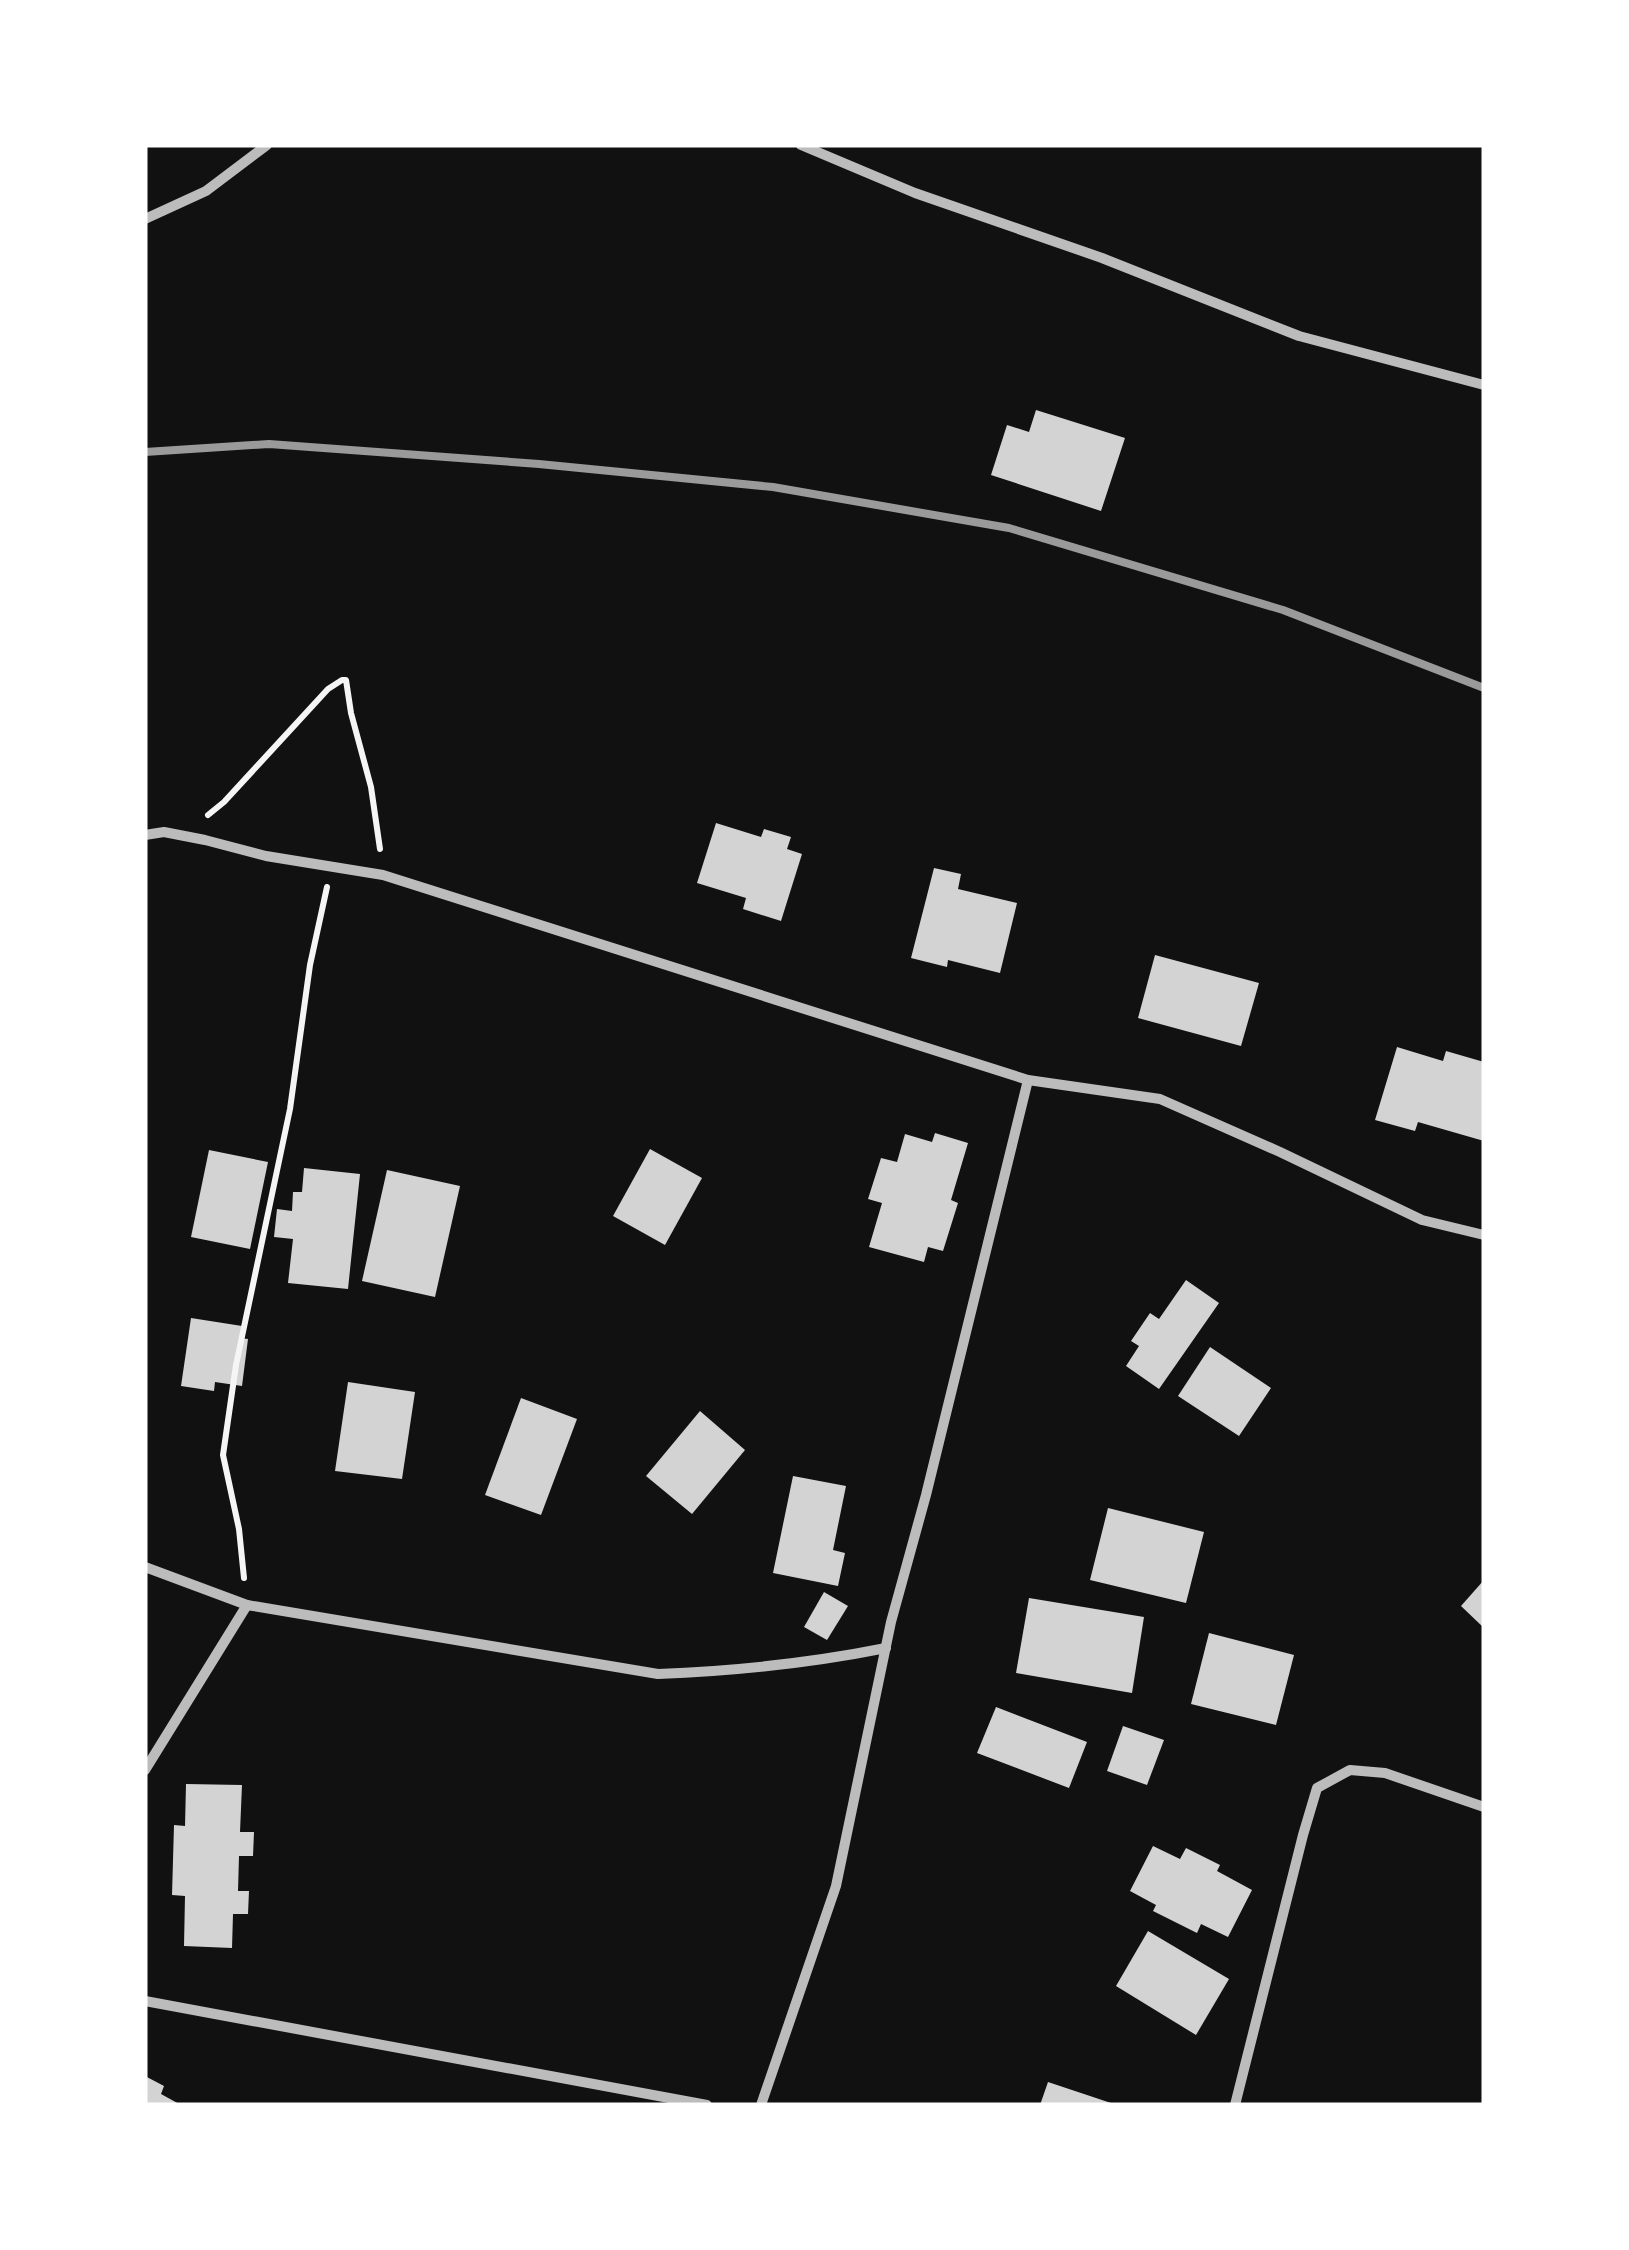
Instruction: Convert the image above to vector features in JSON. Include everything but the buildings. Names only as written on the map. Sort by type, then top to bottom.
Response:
[{"type":"street","points":[[145,219],[206,191],[268,145]]},
{"type":"street","points":[[801,145],[916,193],[1102,258],[1298,336],[1484,385]]},
{"type":"street","points":[[145,835],[184,835],[266,856],[383,875],[1028,1080],[1160,1100],[1422,1220],[1484,1234]]},
{"type":"street","points":[[761,2105],[836,1886],[886,1648],[1028,1080]]},
{"type":"street","points":[[145,1567],[247,1604],[658,1674],[838,1658],[886,1648]]},
{"type":"street","points":[[145,1770],[247,1604]]},
{"type":"street","points":[[1235,2105],[1317,1788],[1350,1770],[1385,1774],[1484,1807]]},
{"type":"street","points":[[145,2001],[708,2105]]},
{"type":"path","points":[[184,835],[224,802],[328,689],[346,680],[370,788],[383,875]]},
{"type":"path","points":[[247,1604],[239,1528],[223,1455],[236,1364],[290,1109],[310,965],[332,866]]},
{"type":"railway","points":[[145,452],[269,444],[539,464],[773,487],[1009,528],[1283,610],[1484,688]]}]
